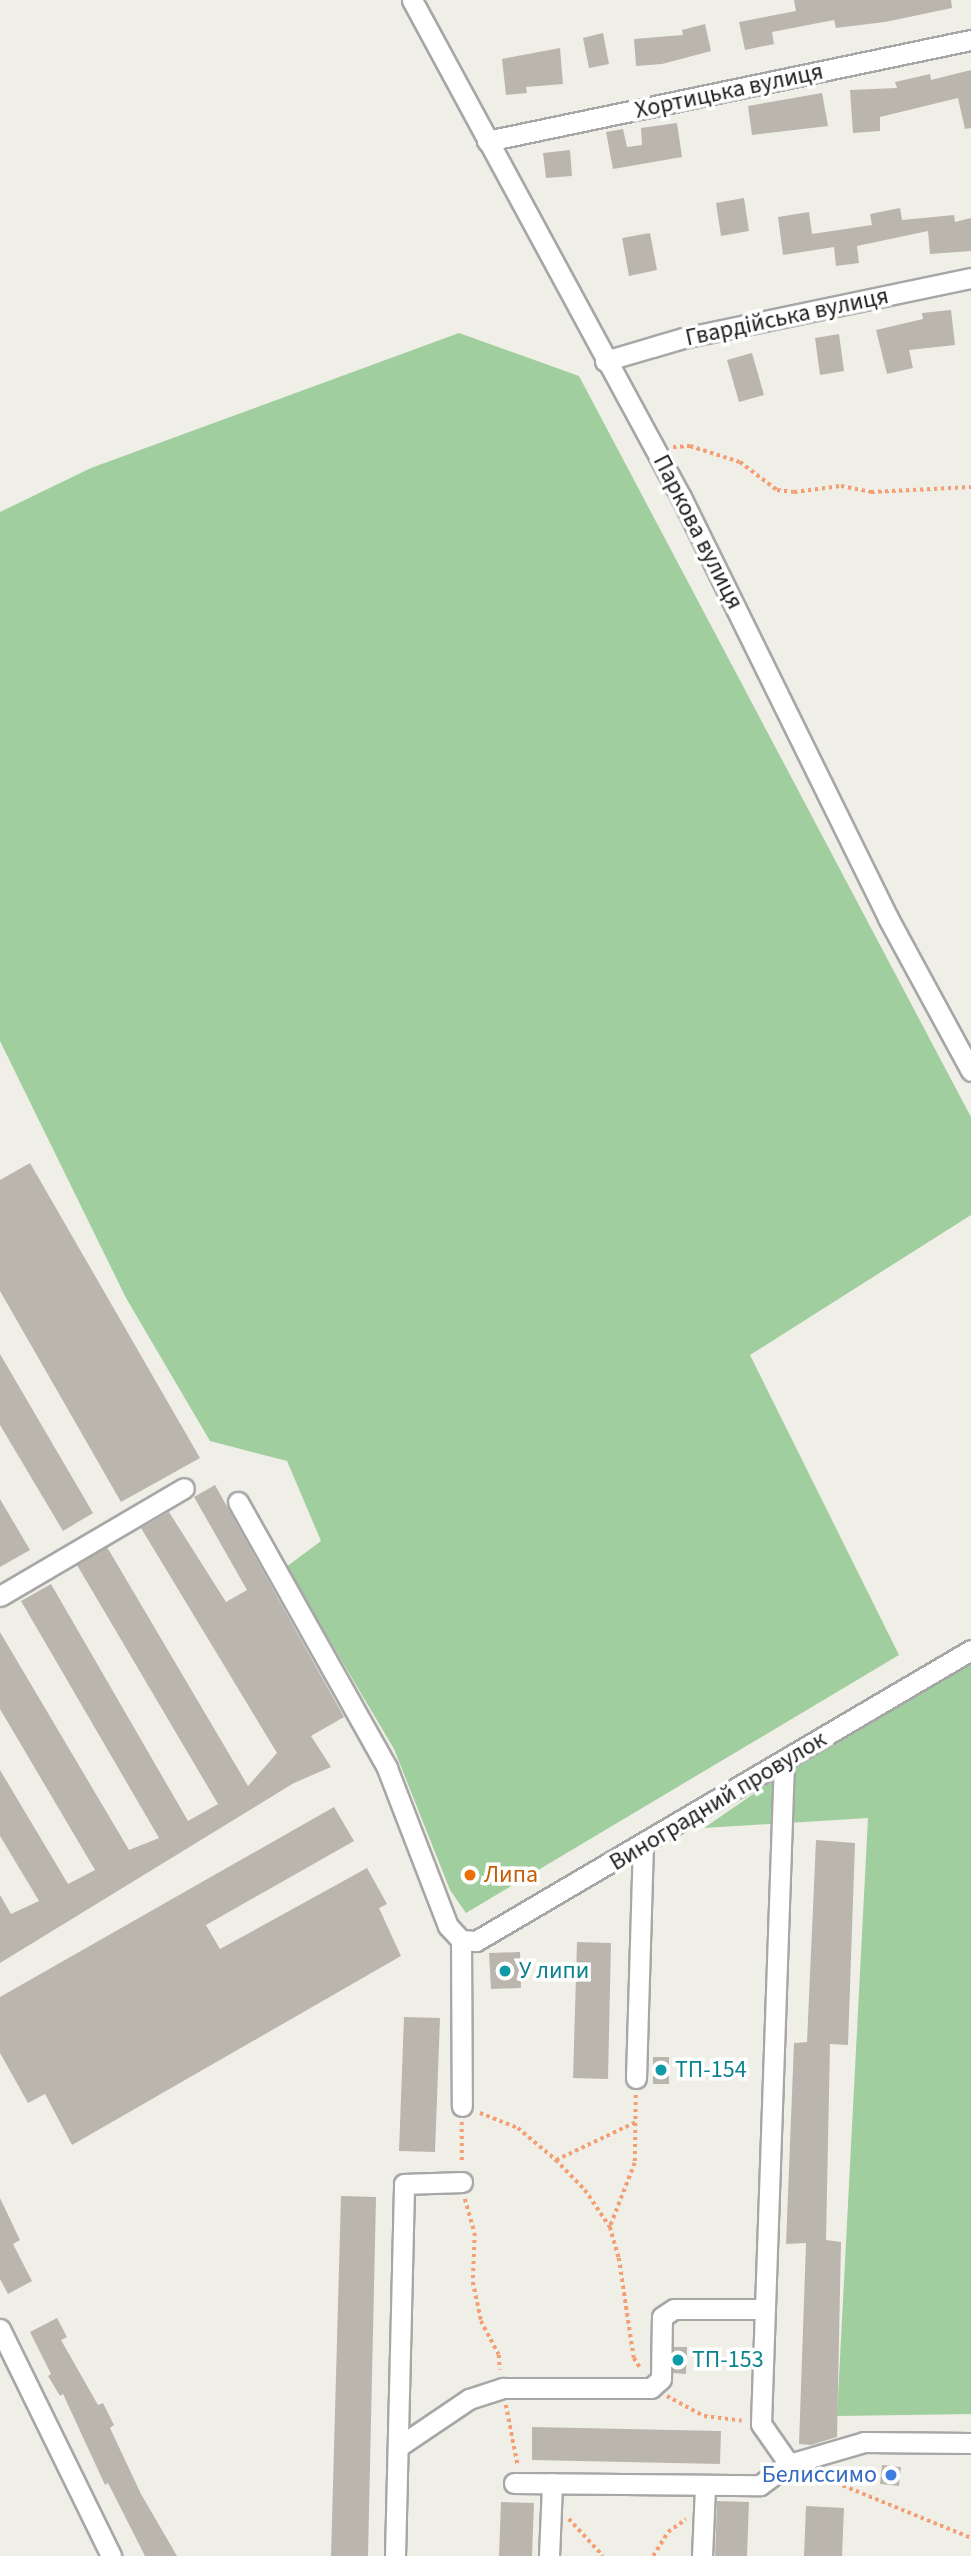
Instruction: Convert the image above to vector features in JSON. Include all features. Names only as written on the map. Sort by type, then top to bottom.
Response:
[{"type":"street","name":"Паркова вулиця","points":[[412,0],[746,624],[888,918],[971,1071]]},
{"type":"street","name":"Хортицька вулиця","points":[[487,141],[971,40]]},
{"type":"street","name":"Гвардійська вулиця","points":[[605,361],[683,338],[971,278]]},
{"type":"street","points":[[0,1596],[184,1488]]},
{"type":"street","points":[[238,1502],[387,1768],[448,1926],[461,1940],[462,2106]]},
{"type":"street","name":"Виноградний провулок","points":[[461,1940],[476,1941],[643,1846],[971,1650]]},
{"type":"street","points":[[785,1761],[761,2424],[789,2464]]},
{"type":"street","points":[[636,2078],[643,1846]]},
{"type":"street","points":[[395,2556],[404,2184],[462,2182]]},
{"type":"street","points":[[398,2447],[469,2399],[502,2388],[651,2388],[661,2379],[662,2317],[674,2309],[765,2309]]},
{"type":"street","points":[[0,2330],[111,2556]]},
{"type":"street","points":[[514,2483],[760,2485],[789,2464],[863,2442],[971,2443]]},
{"type":"street","points":[[549,2556],[552,2483]]},
{"type":"street","points":[[702,2556],[705,2486]]},
{"type":"path","points":[[654,448],[690,446],[740,462],[777,490],[794,492],[841,486],[872,492],[970,487]]},
{"type":"path","points":[[610,2227],[635,2163],[636,2078]]},
{"type":"path","points":[[462,2182],[462,2106],[518,2128],[556,2160],[585,2190],[610,2227],[619,2258],[634,2358],[651,2388],[704,2416],[761,2424]]},
{"type":"path","points":[[556,2160],[636,2122]]},
{"type":"path","points":[[789,2464],[971,2538]]},
{"type":"path","points":[[653,2556],[668,2532],[704,2506]]},
{"type":"green space","points":[[459,333],[579,376],[971,1117],[971,1215],[750,1355],[899,1655],[466,1913],[450,1890],[394,1749],[286,1567],[321,1541],[287,1461],[210,1441],[126,1298],[0,1041],[0,512],[91,468]]},
{"type":"green space","points":[[971,1662],[971,2414],[837,2416],[868,1818],[704,1828],[772,1781]]},
{"type":"building","points":[[794,0],[951,0],[952,8],[885,22],[836,28],[834,20],[772,32],[774,44],[745,50],[739,22],[796,11]]},
{"type":"building","points":[[705,24],[711,51],[662,64],[636,66],[634,39],[683,35],[682,30]]},
{"type":"building","points":[[603,33],[609,64],[589,68],[583,38]]},
{"type":"building","points":[[560,48],[563,84],[526,87],[527,93],[506,95],[502,59]]},
{"type":"building","points":[[971,70],[971,128],[965,129],[958,98],[880,117],[880,131],[853,133],[850,90],[897,88],[895,82],[930,74],[931,80]]},
{"type":"building","points":[[822,93],[828,126],[752,135],[748,106]]},
{"type":"building","points":[[677,123],[682,157],[613,169],[606,132],[623,129],[627,147],[642,145],[641,128]]},
{"type":"building","points":[[570,150],[572,176],[546,178],[543,153]]},
{"type":"building","points":[[744,198],[749,231],[721,236],[716,203]]},
{"type":"building","points":[[900,208],[902,220],[954,215],[955,222],[971,218],[971,251],[930,254],[928,231],[857,246],[859,263],[836,266],[834,247],[783,255],[778,217],[809,212],[812,234],[872,225],[870,214]]},
{"type":"building","points":[[650,233],[657,270],[629,276],[622,238]]},
{"type":"building","points":[[951,310],[955,345],[909,350],[913,368],[887,374],[876,330],[923,319],[922,313]]},
{"type":"building","points":[[839,334],[844,371],[820,375],[815,338]]},
{"type":"building","points":[[752,353],[764,395],[739,402],[727,360]]},
{"type":"building","points":[[30,1163],[200,1458],[121,1502],[0,1291],[0,1180]]},
{"type":"building","points":[[0,1354],[93,1513],[63,1531],[0,1425]]},
{"type":"building","points":[[215,1485],[344,1717],[311,1736],[331,1767],[294,1783],[0,1963],[0,1895],[11,1914],[39,1901],[0,1836],[0,1770],[68,1884],[95,1870],[0,1709],[0,1632],[129,1850],[159,1838],[21,1601],[51,1584],[188,1821],[218,1804],[77,1565],[107,1547],[248,1786],[277,1753],[141,1528],[169,1512],[226,1602],[247,1590],[194,1497]]},
{"type":"building","points":[[0,1499],[30,1550],[0,1567]]},
{"type":"building","points":[[334,1807],[354,1841],[206,1925],[220,1949],[367,1868],[387,1904],[379,1908],[401,1956],[72,2145],[45,2094],[28,2103],[0,2053],[0,1997]]},
{"type":"building","points":[[816,1840],[855,1843],[848,2045],[830,2044],[826,2240],[841,2242],[837,2437],[811,2445],[799,2444],[806,2243],[786,2244],[794,2043],[807,2042]]},
{"type":"building","points":[[577,1942],[611,1943],[608,2079],[573,2078]]},
{"type":"building","name":"У липи","points":[[520,1952],[521,1988],[491,1989],[489,1953]]},
{"type":"building","points":[[404,2017],[440,2018],[435,2152],[399,2151]]},
{"type":"building","name":"ТП-154","points":[[653,2057],[669,2057],[669,2084],[653,2084]]},
{"type":"building","points":[[341,2196],[376,2197],[368,2556],[331,2556]]},
{"type":"building","points":[[0,2198],[20,2240],[13,2244],[32,2281],[8,2294],[0,2279]]},
{"type":"building","points":[[57,2318],[67,2337],[61,2340],[98,2405],[103,2403],[114,2425],[110,2428],[141,2494],[177,2556],[145,2556],[108,2483],[105,2485],[63,2394],[60,2396],[48,2376],[51,2374],[30,2332]]},
{"type":"building","name":"ТП-153","points":[[674,2347],[687,2347],[686,2374],[673,2373]]},
{"type":"building","points":[[532,2427],[721,2431],[720,2464],[532,2460]]},
{"type":"building","name":"Белиссимо","points":[[882,2465],[901,2467],[899,2486],[880,2484]]},
{"type":"building","points":[[717,2501],[749,2502],[747,2556],[715,2556]]},
{"type":"building","points":[[501,2502],[534,2503],[532,2556],[499,2556]]},
{"type":"building","points":[[806,2506],[844,2508],[842,2556],[804,2556]]},
{"type":"place","name":"Липа","points":[[470,1875]]},
{"type":"place","name":"У липи","points":[[505,1971]]},
{"type":"place","name":"ТП-154","points":[[661,2070]]},
{"type":"place","name":"ТП-153","points":[[678,2360]]},
{"type":"place","name":"Белиссимо","points":[[891,2475]]}]
